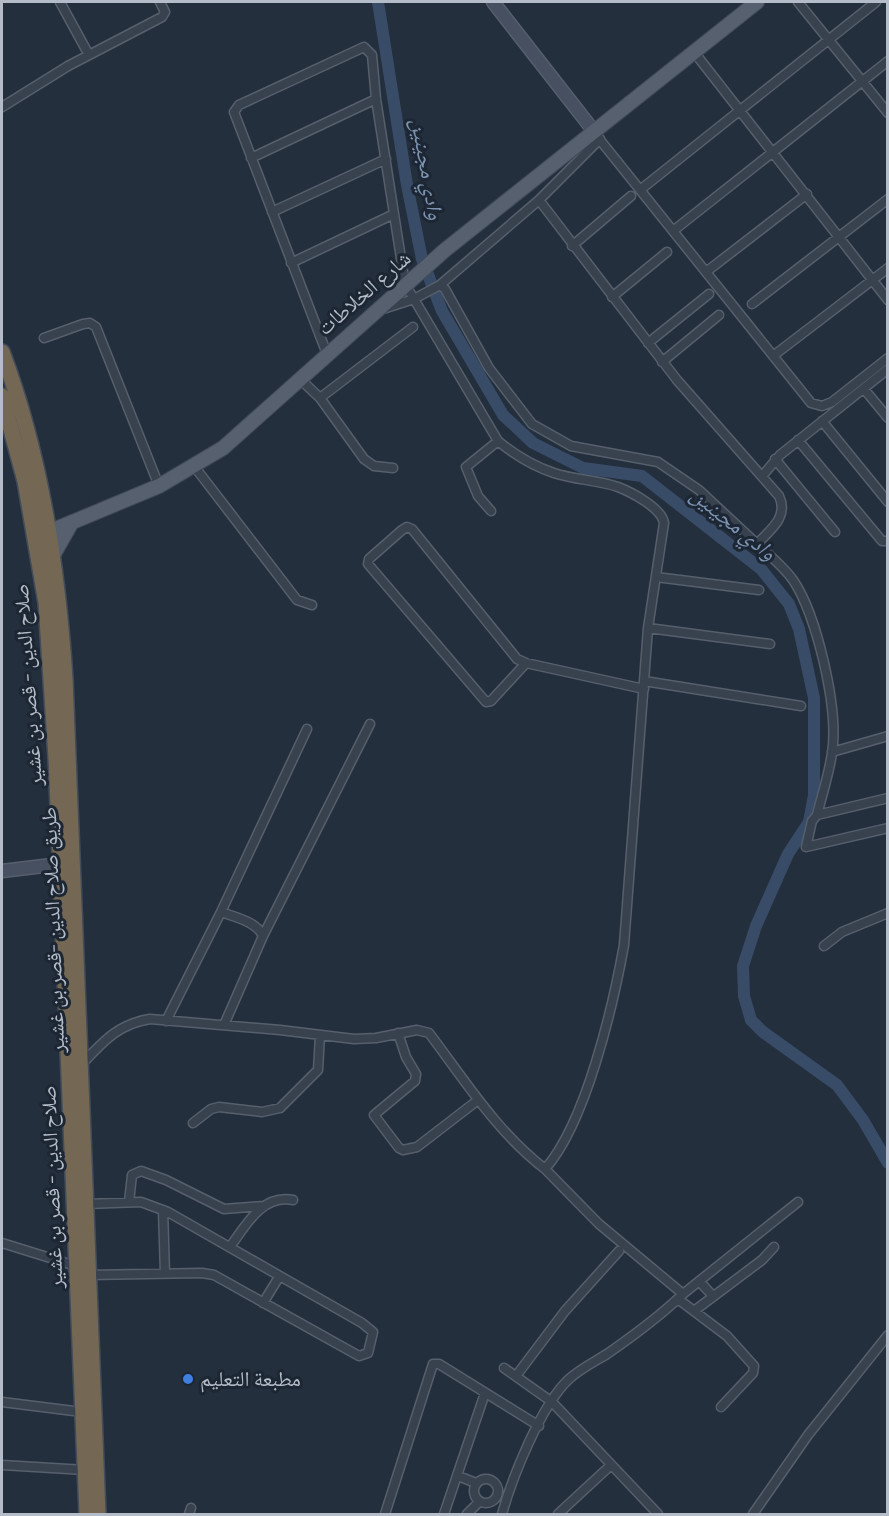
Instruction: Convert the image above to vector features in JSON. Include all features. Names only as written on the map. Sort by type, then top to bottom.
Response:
[{"type":"highway","name":"طريق صلاح الدين -قصر بن غشير","points":[[2,352],[27,431],[43,505],[42,534],[51,559],[53,604],[65,680],[86,1204],[83,1270],[98,1515]]},
{"type":"highway","name":"صلاح الدين - قصر بن غشير","points":[[2,396],[42,534],[53,604],[60,864],[83,1270],[82,1412],[87,1515]]},
{"type":"main road","name":"شارع الخلاطات","points":[[42,534],[159,486],[223,448],[422,269],[596,135],[757,2]]},
{"type":"main road","points":[[43,505],[58,520],[72,522]]},
{"type":"main road","points":[[51,559],[64,532],[72,522]]},
{"type":"street","points":[[60,2],[89,55]]},
{"type":"street","points":[[2,107],[89,55],[162,17],[165,12],[160,2]]},
{"type":"street","points":[[493,2],[811,404],[822,406],[836,400],[888,358]]},
{"type":"street","points":[[798,2],[888,113]]},
{"type":"street","points":[[640,190],[876,2]]},
{"type":"street","points":[[327,354],[235,118],[235,108],[360,48],[367,48],[372,55],[376,99],[405,284],[498,441],[527,461],[555,473],[618,488],[660,514],[664,523],[648,628],[627,912],[619,975],[589,1082],[575,1120],[558,1155],[545,1168]]},
{"type":"street","points":[[694,52],[888,300]]},
{"type":"street","points":[[673,231],[888,61]]},
{"type":"street","points":[[251,158],[376,99]]},
{"type":"street","points":[[372,312],[414,299],[440,285],[539,200],[596,135]]},
{"type":"street","points":[[272,213],[386,159]]},
{"type":"street","points":[[706,272],[807,194]]},
{"type":"street","points":[[572,246],[631,196]]},
{"type":"street","points":[[752,304],[888,199]]},
{"type":"street","points":[[539,200],[662,362],[780,496],[783,508],[777,522],[757,544]]},
{"type":"street","points":[[291,263],[394,214]]},
{"type":"street","points":[[612,297],[667,252]]},
{"type":"street","points":[[773,356],[888,268]]},
{"type":"street","points":[[440,285],[451,296],[489,368],[532,424],[571,446],[658,462],[699,490],[785,569],[809,613],[832,712],[832,752],[817,815],[812,821],[806,847],[888,828]]},
{"type":"street","points":[[648,344],[709,294]]},
{"type":"street","points":[[662,362],[719,315]]},
{"type":"street","points":[[44,338],[83,324],[90,323],[96,327],[159,486]]},
{"type":"street","points":[[320,399],[413,327]]},
{"type":"street","points":[[763,475],[775,459],[888,369]]},
{"type":"street","points":[[300,379],[320,399],[364,459],[374,466],[393,468]]},
{"type":"street","points":[[864,389],[888,418]]},
{"type":"street","points":[[822,421],[888,502]]},
{"type":"street","points":[[798,440],[882,541],[888,541]]},
{"type":"street","points":[[491,511],[478,496],[466,467],[498,441]]},
{"type":"street","points":[[775,459],[835,532]]},
{"type":"street","points":[[194,466],[297,600],[312,605]]},
{"type":"street","points":[[526,663],[491,701],[486,702],[368,564],[369,559],[402,530],[412,529],[515,657],[526,663],[644,685],[801,706]]},
{"type":"street","points":[[656,577],[759,590]]},
{"type":"street","points":[[648,628],[770,644]]},
{"type":"street","points":[[224,1025],[263,936],[370,724]]},
{"type":"street","points":[[166,1021],[221,912],[307,729]]},
{"type":"street","points":[[832,752],[888,736]]},
{"type":"street","points":[[817,815],[888,798]]},
{"type":"street","points":[[2,871],[60,864]]},
{"type":"street","points":[[221,912],[246,921],[262,931],[263,936]]},
{"type":"street","points":[[824,946],[843,932],[888,913]]},
{"type":"street","points":[[79,1068],[112,1033],[122,1026],[141,1021],[224,1025],[376,1038],[417,1030],[429,1033],[478,1100],[515,1144],[545,1168],[599,1224],[694,1311],[727,1336],[754,1366],[753,1373],[721,1407]]},
{"type":"street","points":[[398,1033],[406,1057],[416,1074],[415,1081],[374,1115],[399,1148],[404,1150],[417,1147],[478,1100]]},
{"type":"street","points":[[193,1123],[211,1109],[219,1107],[262,1112],[284,1106],[318,1070],[320,1035]]},
{"type":"street","points":[[129,1202],[132,1175],[141,1171],[224,1209],[264,1206]]},
{"type":"street","points":[[230,1247],[250,1219],[264,1206],[274,1199],[293,1200]]},
{"type":"street","points":[[2,1243],[83,1270],[214,1275],[359,1356],[368,1353],[373,1338],[368,1328],[163,1210],[141,1202],[86,1204]]},
{"type":"street","points":[[467,1515],[479,1502],[492,1502],[503,1492],[538,1426],[568,1380],[614,1348],[798,1202]]},
{"type":"street","points":[[163,1210],[165,1274]]},
{"type":"street","points":[[694,1311],[712,1295],[762,1260],[774,1247]]},
{"type":"street","points":[[516,1377],[565,1311],[619,1251]]},
{"type":"street","points":[[263,1303],[279,1277]]},
{"type":"street","points":[[699,1281],[712,1295]]},
{"type":"street","points":[[753,1515],[808,1435],[888,1335]]},
{"type":"street","points":[[385,1515],[433,1364],[439,1364],[538,1426]]},
{"type":"street","points":[[504,1368],[552,1402],[658,1515]]},
{"type":"street","points":[[444,1515],[485,1393]]},
{"type":"street","points":[[2,1402],[82,1412]]},
{"type":"street","points":[[2,1465],[84,1470]]},
{"type":"street","points":[[558,1515],[611,1465]]},
{"type":"street","points":[[458,1476],[476,1483]]},
{"type":"street","points":[[479,1502],[474,1493],[476,1483],[483,1479],[490,1479],[503,1492],[502,1515]]},
{"type":"waterway","name":"وادي مجينين","points":[[378,2],[407,185],[422,259],[442,311],[503,415],[533,443],[583,468],[642,476],[761,569],[789,604],[799,629],[814,698],[814,795],[809,822],[788,854],[756,926],[743,966],[744,996],[751,1020],[763,1032],[837,1085],[863,1120],[888,1163]]},
{"type":"place","name":"مطبعة التعليم","points":[[188,1379]]}]
